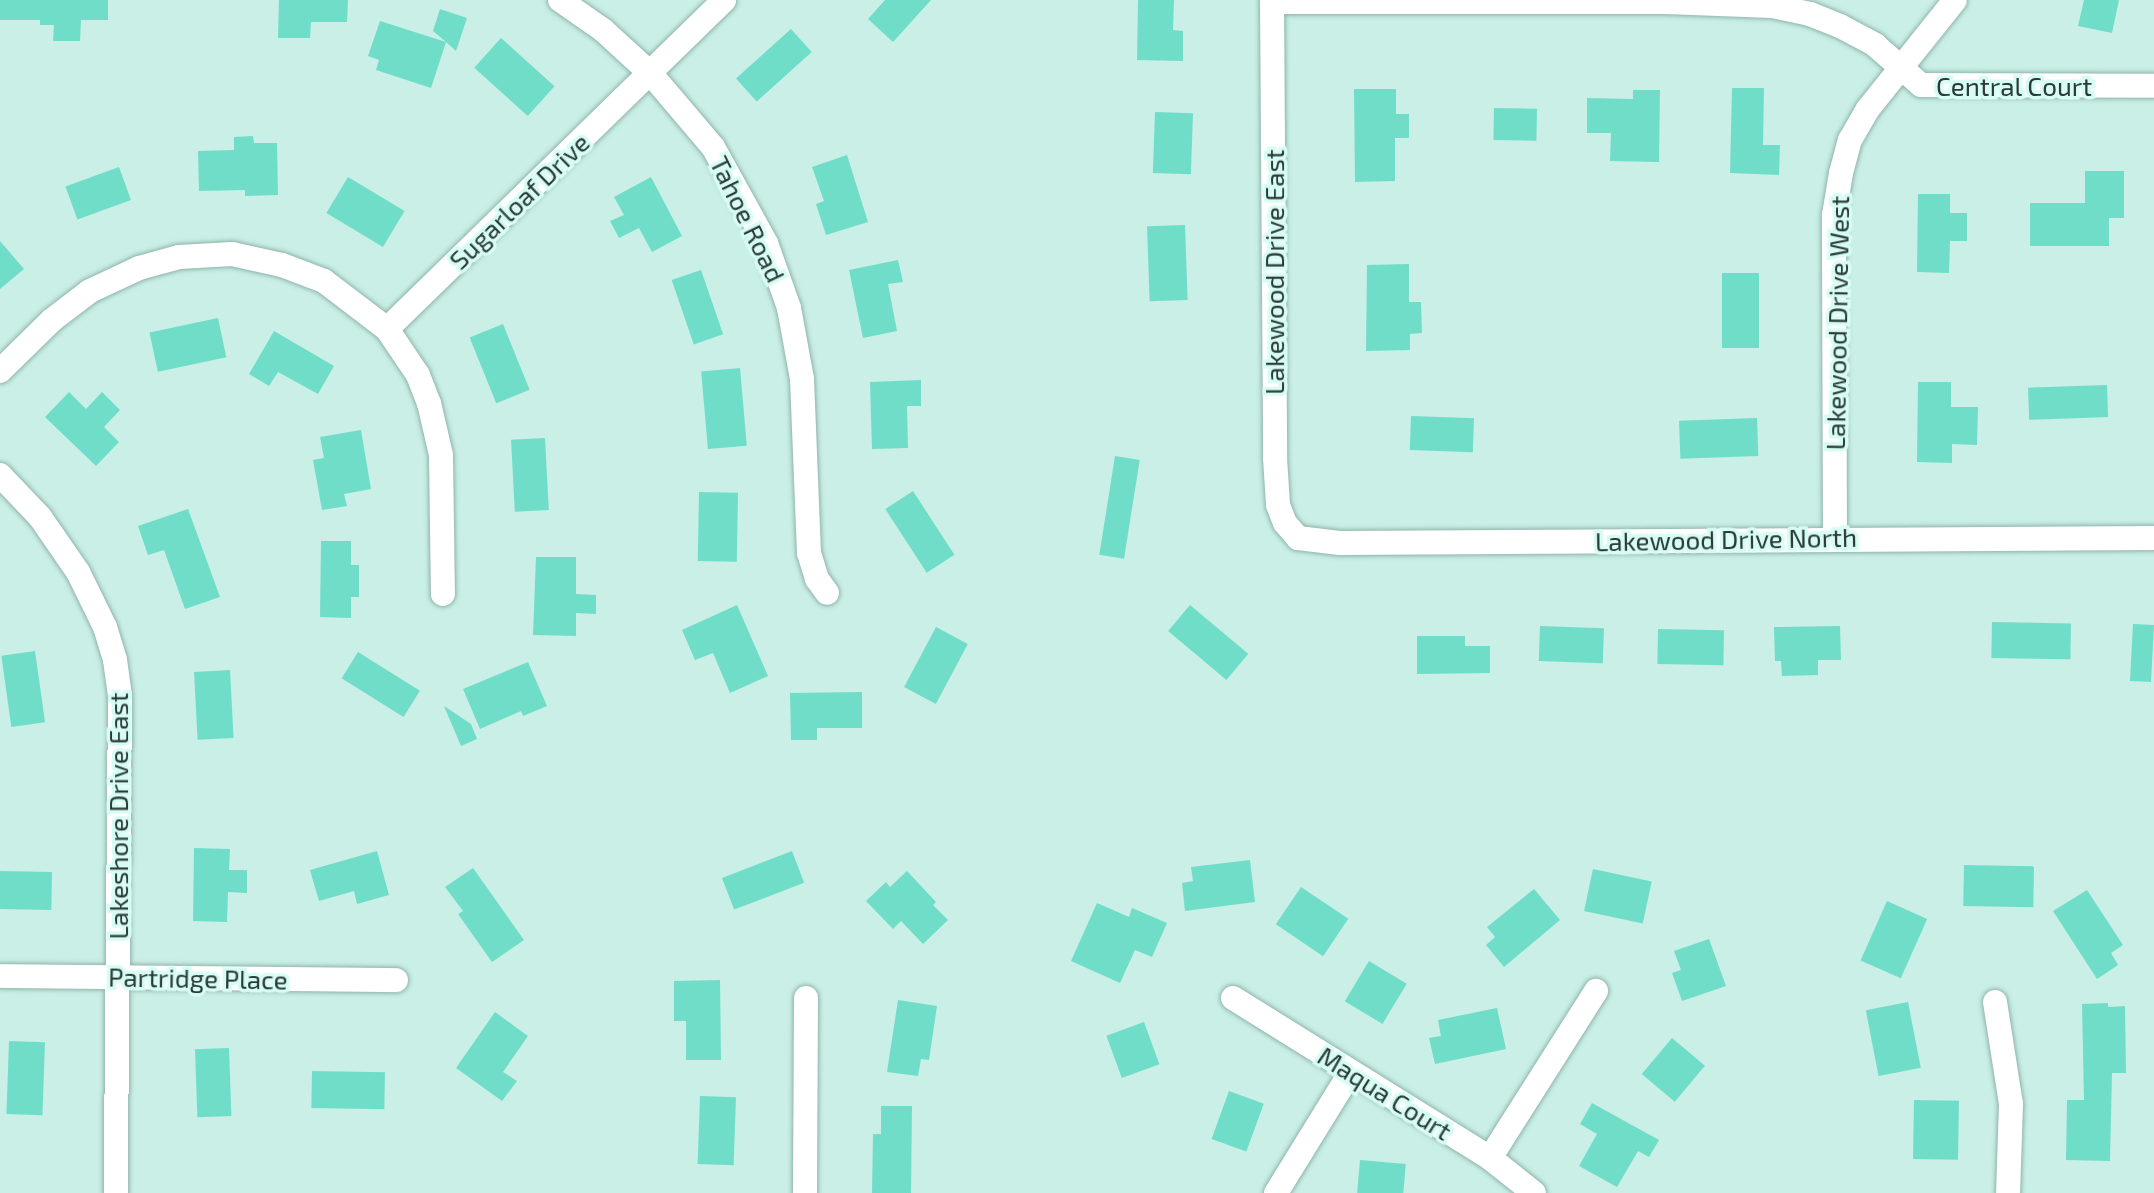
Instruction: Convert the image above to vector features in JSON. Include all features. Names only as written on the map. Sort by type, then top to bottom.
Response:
[{"type":"street","name":"Tahoe Road","points":[[560,0],[603,30],[651,74],[713,147],[738,187],[766,243],[789,308],[802,379],[809,553],[817,579],[827,593]]},
{"type":"street","name":"Sugarloaf Drive","points":[[387,329],[724,0]]},
{"type":"street","name":"Lakewood Drive West","points":[[1835,538],[1834,215],[1850,140],[1899,68],[1955,0]]},
{"type":"street","name":"Central Court","points":[[1272,1],[1665,2],[1772,6],[1810,14],[1840,26],[1875,45],[1921,85],[1935,88],[2154,86]]},
{"type":"street","name":"Lakewood Drive East","points":[[1272,1],[1275,458],[1278,505],[1285,523],[1298,538]]},
{"type":"street","points":[[0,371],[52,320],[90,291],[139,268],[179,257],[232,254],[282,265],[324,281],[387,329],[418,375],[437,427],[441,455],[443,594]]},
{"type":"street","name":"Lakeshore Drive East","points":[[0,475],[40,517],[78,572],[105,627],[115,660],[120,695],[116,1193]]},
{"type":"street","name":"Lakewood Drive North","points":[[1298,538],[1340,543],[2154,538]]},
{"type":"street","name":"Partridge Place","points":[[0,976],[396,980]]},
{"type":"street","points":[[1490,1158],[1596,991]]},
{"type":"street","points":[[805,1193],[806,998]]},
{"type":"street","name":"Maqua Court","points":[[1233,998],[1490,1158],[1534,1193]]},
{"type":"street","points":[[1995,1002],[2011,1104],[2008,1193]]},
{"type":"street","points":[[1276,1193],[1350,1073]]},
{"type":"building","points":[[0,0],[108,0],[108,20],[81,20],[80,41],[53,41],[54,25],[40,25],[40,20],[0,20]]},
{"type":"building","points":[[279,0],[348,0],[347,22],[311,22],[310,38],[278,38]]},
{"type":"building","points":[[885,0],[931,0],[893,42],[868,19]]},
{"type":"building","points":[[1138,0],[1174,0],[1173,30],[1183,31],[1183,61],[1137,60]]},
{"type":"building","points":[[2084,0],[2119,0],[2112,33],[2078,26]]},
{"type":"building","points":[[440,9],[467,18],[456,51],[433,31]]},
{"type":"building","points":[[380,21],[446,42],[431,88],[376,70],[379,60],[368,56]]},
{"type":"building","points":[[791,29],[812,52],[757,102],[736,79]]},
{"type":"building","points":[[501,38],[555,86],[528,116],[474,68]]},
{"type":"building","points":[[1732,88],[1764,88],[1763,145],[1780,145],[1779,175],[1730,173]]},
{"type":"building","points":[[1354,89],[1396,89],[1396,114],[1409,114],[1409,138],[1395,138],[1395,181],[1355,182]]},
{"type":"building","points":[[1633,90],[1660,90],[1659,162],[1610,161],[1611,133],[1587,133],[1587,98],[1633,99]]},
{"type":"building","points":[[1494,108],[1537,109],[1536,141],[1493,140]]},
{"type":"building","points":[[1155,112],[1193,113],[1191,174],[1153,173]]},
{"type":"building","points":[[253,136],[254,143],[277,143],[278,195],[245,196],[245,190],[199,191],[198,151],[234,150],[234,137]]},
{"type":"building","points":[[847,155],[868,222],[826,235],[816,204],[824,201],[812,167]]},
{"type":"building","points":[[119,167],[131,200],[77,219],[65,186]]},
{"type":"building","points":[[2085,171],[2124,171],[2124,218],[2109,218],[2109,246],[2030,246],[2030,203],[2085,203]]},
{"type":"building","points":[[348,177],[405,211],[383,247],[326,213]]},
{"type":"building","points":[[651,177],[682,236],[652,252],[639,228],[619,238],[610,221],[624,215],[614,197]]},
{"type":"building","points":[[1918,194],[1950,194],[1950,213],[1967,213],[1967,241],[1950,241],[1949,273],[1917,272]]},
{"type":"building","points":[[1185,225],[1188,300],[1150,301],[1147,226]]},
{"type":"building","points":[[0,241],[24,269],[0,289]]},
{"type":"building","points":[[898,260],[903,282],[888,284],[897,331],[863,338],[849,270]]},
{"type":"building","points":[[1409,264],[1409,302],[1421,302],[1422,333],[1410,334],[1410,350],[1366,351],[1367,265]]},
{"type":"building","points":[[701,270],[723,334],[694,344],[672,280]]},
{"type":"building","points":[[1722,273],[1759,273],[1759,348],[1722,348]]},
{"type":"building","points":[[218,318],[226,357],[158,372],[150,333]]},
{"type":"building","points":[[503,324],[530,390],[496,403],[470,337]]},
{"type":"building","points":[[274,331],[334,366],[318,394],[278,372],[269,386],[249,374]]},
{"type":"building","points":[[740,368],[747,446],[708,449],[701,371]]},
{"type":"building","points":[[921,380],[921,406],[907,406],[908,448],[872,449],[870,382]]},
{"type":"building","points":[[1918,382],[1951,382],[1951,407],[1978,407],[1977,445],[1952,444],[1952,463],[1917,462]]},
{"type":"building","points":[[2107,385],[2108,417],[2029,420],[2028,388]]},
{"type":"building","points":[[69,392],[86,409],[102,392],[120,410],[104,427],[119,442],[96,466],[45,417]]},
{"type":"building","points":[[1411,416],[1474,418],[1473,452],[1410,450]]},
{"type":"building","points":[[1757,418],[1758,456],[1680,459],[1679,421]]},
{"type":"building","points":[[361,430],[371,489],[344,494],[347,506],[322,510],[313,460],[324,458],[320,437]]},
{"type":"building","points":[[545,438],[549,510],[515,512],[511,440]]},
{"type":"building","points":[[1115,456],[1140,460],[1124,559],[1099,555]]},
{"type":"building","points":[[913,491],[954,555],[927,573],[885,509]]},
{"type":"building","points":[[699,492],[738,493],[737,562],[698,561]]},
{"type":"building","points":[[188,509],[220,597],[185,609],[164,550],[148,555],[138,526]]},
{"type":"building","points":[[321,541],[351,541],[351,565],[359,565],[359,597],[351,597],[351,618],[320,617]]},
{"type":"building","points":[[536,557],[576,557],[576,594],[596,595],[596,614],[576,613],[576,636],[533,635]]},
{"type":"building","points":[[737,605],[768,676],[730,693],[713,653],[695,660],[682,630]]},
{"type":"building","points":[[1190,605],[1248,654],[1226,680],[1168,631]]},
{"type":"building","points":[[1992,622],[2071,623],[2070,659],[1991,658]]},
{"type":"building","points":[[2133,624],[2154,625],[2151,682],[2130,681]]},
{"type":"building","points":[[1540,626],[1604,628],[1603,663],[1539,661]]},
{"type":"building","points":[[1840,626],[1841,660],[1818,660],[1818,675],[1782,676],[1781,661],[1775,661],[1774,627]]},
{"type":"building","points":[[936,627],[968,644],[936,704],[904,687]]},
{"type":"building","points":[[1658,629],[1724,630],[1723,665],[1657,664]]},
{"type":"building","points":[[1417,636],[1465,636],[1465,646],[1490,646],[1490,673],[1417,674]]},
{"type":"building","points":[[35,651],[45,722],[11,727],[1,656]]},
{"type":"building","points":[[358,652],[420,691],[403,717],[342,678]]},
{"type":"building","points":[[528,662],[547,706],[523,716],[521,711],[480,729],[463,689]]},
{"type":"building","points":[[230,670],[234,738],[198,740],[194,672]]},
{"type":"building","points":[[862,692],[862,728],[817,728],[817,740],[791,740],[790,693]]},
{"type":"building","points":[[444,706],[471,724],[477,739],[461,746]]},
{"type":"building","points":[[194,848],[230,849],[229,870],[247,870],[247,893],[228,892],[227,922],[193,921]]},
{"type":"building","points":[[377,851],[389,895],[357,904],[354,891],[319,901],[310,870]]},
{"type":"building","points":[[792,851],[804,883],[734,910],[722,878]]},
{"type":"building","points":[[1250,860],[1255,902],[1185,911],[1182,883],[1193,881],[1191,867]]},
{"type":"building","points":[[1964,865],[2034,866],[2033,907],[1963,906]]},
{"type":"building","points":[[473,868],[524,940],[492,962],[458,914],[463,911],[445,887]]},
{"type":"building","points":[[1593,869],[1652,881],[1643,924],[1584,911]]},
{"type":"building","points":[[0,871],[52,872],[51,910],[0,909]]},
{"type":"building","points":[[907,871],[948,920],[923,944],[901,921],[893,929],[866,901],[886,882],[890,887]]},
{"type":"building","points":[[1301,887],[1348,919],[1323,956],[1276,924]]},
{"type":"building","points":[[1534,889],[1560,920],[1504,967],[1486,945],[1495,937],[1487,927]]},
{"type":"building","points":[[2087,890],[2123,945],[2111,953],[2118,965],[2097,979],[2053,911]]},
{"type":"building","points":[[1887,901],[1927,919],[1901,978],[1861,960]]},
{"type":"building","points":[[1097,903],[1129,917],[1132,908],[1167,923],[1152,957],[1135,950],[1120,983],[1071,961]]},
{"type":"building","points":[[1709,939],[1726,986],[1682,1001],[1672,973],[1681,970],[1674,951]]},
{"type":"building","points":[[1369,961],[1407,984],[1383,1024],[1345,1001]]},
{"type":"building","points":[[720,980],[721,1060],[686,1060],[686,1021],[674,1021],[674,981]]},
{"type":"building","points":[[898,1000],[937,1006],[929,1060],[921,1059],[918,1076],[887,1072]]},
{"type":"building","points":[[1908,1002],[1921,1068],[1879,1076],[1866,1010]]},
{"type":"building","points":[[2108,1003],[2108,1007],[2125,1006],[2126,1073],[2112,1073],[2110,1161],[2066,1160],[2067,1100],[2084,1100],[2082,1004]]},
{"type":"building","points":[[1497,1008],[1506,1049],[1435,1064],[1429,1038],[1441,1036],[1438,1020]]},
{"type":"building","points":[[495,1012],[528,1036],[503,1072],[517,1081],[502,1101],[456,1068]]},
{"type":"building","points":[[1144,1022],[1159,1064],[1122,1078],[1106,1036]]},
{"type":"building","points":[[1672,1038],[1705,1066],[1675,1102],[1642,1074]]},
{"type":"building","points":[[9,1041],[45,1042],[42,1115],[6,1114]]},
{"type":"building","points":[[229,1048],[231,1116],[197,1117],[195,1049]]},
{"type":"building","points":[[312,1071],[385,1072],[384,1109],[311,1108]]},
{"type":"building","points":[[1229,1091],[1264,1104],[1246,1152],[1212,1139]]},
{"type":"building","points":[[700,1096],[736,1097],[734,1165],[698,1164]]},
{"type":"building","points":[[1914,1100],[1959,1101],[1958,1160],[1913,1159]]},
{"type":"building","points":[[1592,1103],[1659,1140],[1649,1157],[1638,1151],[1617,1187],[1579,1166],[1597,1134],[1580,1124]]},
{"type":"building","points":[[881,1106],[912,1106],[911,1193],[872,1193],[873,1134],[881,1134]]},
{"type":"building","points":[[1360,1160],[1406,1164],[1403,1193],[1357,1193]]}]
